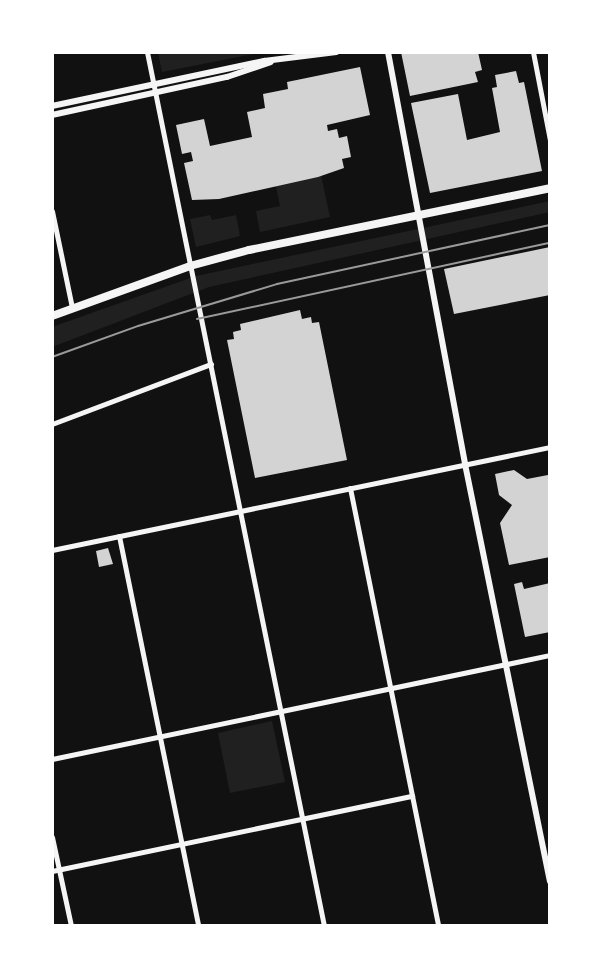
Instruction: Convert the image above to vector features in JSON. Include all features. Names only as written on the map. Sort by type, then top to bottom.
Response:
[{"type":"main road","points":[[52,316],[190,266],[249,250],[550,188]]},
{"type":"street","points":[[147,52],[324,926]]},
{"type":"street","points":[[52,115],[275,60],[336,52]]},
{"type":"street","points":[[388,52],[465,464],[550,881]]},
{"type":"street","points":[[533,52],[550,140]]},
{"type":"street","points":[[52,106],[155,89]]},
{"type":"street","points":[[52,211],[72,309]]},
{"type":"street","points":[[52,424],[211,364]]},
{"type":"street","points":[[52,550],[550,447]]},
{"type":"street","points":[[350,488],[438,926]]},
{"type":"street","points":[[119,536],[198,926]]},
{"type":"street","points":[[52,759],[550,655]]},
{"type":"street","points":[[56,870],[412,796]]},
{"type":"street","points":[[52,837],[56,870],[71,926]]},
{"type":"shaded area","points":[[158,52],[258,52],[258,53],[162,72]]},
{"type":"shaded area","points":[[321,175],[330,217],[260,232],[256,211],[280,206],[276,186]]},
{"type":"shaded area","points":[[550,201],[550,212],[209,287],[52,347],[52,327],[196,276]]},
{"type":"shaded area","points":[[210,215],[212,220],[236,215],[240,236],[196,247],[190,219]]},
{"type":"shaded area","points":[[272,721],[285,782],[230,793],[218,733]]},
{"type":"building","points":[[401,52],[478,52],[482,70],[475,72],[478,82],[410,96]]},
{"type":"building","points":[[360,67],[370,115],[327,125],[328,131],[337,129],[339,138],[347,136],[351,157],[342,159],[344,168],[318,177],[219,199],[192,200],[184,163],[193,161],[191,152],[182,154],[176,125],[204,119],[210,146],[252,137],[247,112],[265,108],[263,94],[288,89],[287,82]]},
{"type":"building","points":[[516,71],[519,83],[524,82],[542,171],[430,193],[411,103],[458,94],[467,140],[500,132],[492,88],[497,87],[495,75]]},
{"type":"building","points":[[550,247],[550,295],[454,314],[444,269]]},
{"type":"building","points":[[300,310],[302,319],[311,317],[312,323],[319,322],[347,460],[255,478],[227,340],[234,339],[233,332],[241,330],[240,324]]},
{"type":"building","points":[[514,470],[527,479],[548,475],[550,557],[509,565],[500,523],[512,505],[499,495],[495,474]]},
{"type":"building","points":[[108,548],[113,564],[99,567],[96,551]]},
{"type":"building","points":[[522,582],[524,589],[550,583],[550,632],[525,637],[514,584]]},
{"type":"railway","points":[[52,357],[138,326],[277,284],[550,225]]},
{"type":"railway","points":[[197,319],[550,243]]}]
